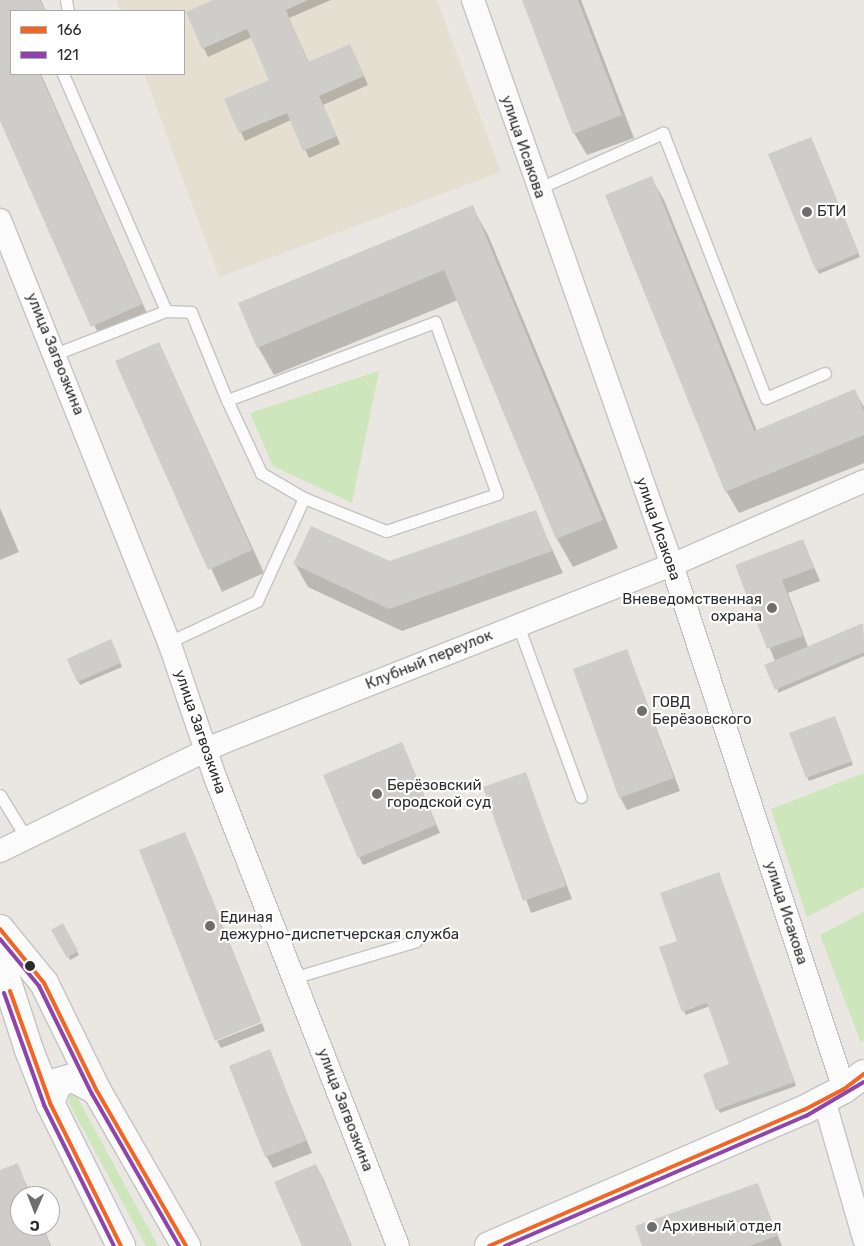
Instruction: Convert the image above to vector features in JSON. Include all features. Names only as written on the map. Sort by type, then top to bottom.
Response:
[{"type":"main road","points":[[0,929],[44,983],[97,1091],[186,1246]]},
{"type":"main road","points":[[0,961],[29,1050],[50,1103],[120,1246]]},
{"type":"main road","points":[[50,1103],[58,1082],[73,1078],[97,1091]]},
{"type":"main road","points":[[489,1246],[844,1087]]},
{"type":"street","name":"улица Исакова","points":[[472,0],[537,189],[672,565],[844,1087],[864,1239]]},
{"type":"street","name":"улица Загвозкина","points":[[0,220],[169,642],[206,751],[398,1246]]},
{"type":"street","name":"Клубный переулок","points":[[0,852],[206,751],[672,565],[864,481]]},
{"type":"lane","points":[[64,75],[166,311]]},
{"type":"lane","points":[[537,189],[663,133],[766,398],[825,373]]},
{"type":"lane","points":[[55,354],[166,311],[191,312],[228,400],[261,473],[304,498],[386,531],[497,494],[435,322],[228,400]]},
{"type":"lane","points":[[169,642],[257,602],[304,498]]},
{"type":"lane","points":[[518,625],[581,797]]},
{"type":"lane","points":[[0,795],[27,839]]},
{"type":"lane","points":[[293,978],[416,940]]},
{"type":"shaded area","points":[[116,0],[437,0],[501,172],[219,277],[144,75],[185,75],[185,10],[120,10]]},
{"type":"green space","points":[[379,371],[352,503],[273,466],[250,413]]},
{"type":"green space","points":[[864,773],[864,887],[807,917],[771,809]]},
{"type":"green space","points":[[864,912],[864,1040],[861,1043],[820,935]]},
{"type":"green space","points":[[69,1094],[77,1097],[158,1246],[146,1246],[69,1103]]},
{"type":"building","points":[[0,0],[40,0],[45,10],[10,10],[10,75],[40,75],[142,304],[91,327],[0,121]]},
{"type":"building","points":[[213,0],[308,0],[286,10],[308,62],[350,44],[364,76],[319,96],[337,136],[303,151],[287,113],[239,133],[224,99],[269,80],[247,29],[202,49],[186,12]]},
{"type":"building","points":[[522,0],[578,0],[622,115],[573,134]]},
{"type":"building","points":[[811,137],[859,253],[816,271],[768,154]]},
{"type":"building","points":[[652,176],[754,431],[855,389],[864,411],[864,435],[725,492],[605,195]]},
{"type":"building","points":[[473,205],[603,520],[556,539],[444,270],[257,348],[238,303]]},
{"type":"building","points":[[159,342],[252,550],[208,570],[115,361]]},
{"type":"building","points":[[536,510],[552,551],[389,609],[293,564],[311,526],[390,561]]},
{"type":"building","name":"Вневедомственная охрана","points":[[803,539],[814,568],[782,580],[803,636],[767,649],[735,565]]},
{"type":"building","points":[[863,623],[864,652],[775,690],[764,665]]},
{"type":"building","points":[[111,639],[121,663],[77,682],[67,659]]},
{"type":"building","points":[[627,649],[674,778],[619,798],[573,669]]},
{"type":"building","points":[[835,716],[852,761],[806,778],[789,733]]},
{"type":"building","points":[[402,742],[436,825],[358,858],[323,775]]},
{"type":"building","points":[[526,772],[566,886],[523,901],[483,787]]},
{"type":"building","points":[[185,832],[261,1022],[215,1041],[139,850]]},
{"type":"building","points":[[719,872],[795,1082],[716,1110],[703,1074],[729,1064],[707,1003],[682,1012],[659,947],[677,941],[660,893]]},
{"type":"building","points":[[63,923],[78,951],[67,958],[51,930]]},
{"type":"building","points":[[270,1049],[306,1141],[265,1157],[229,1066]]},
{"type":"building","points":[[18,1163],[26,1186],[10,1186],[10,1236],[46,1236],[50,1246],[0,1246],[0,1170]]},
{"type":"building","points":[[316,1164],[352,1246],[302,1246],[274,1182]]},
{"type":"building","points":[[758,1183],[777,1236],[749,1246],[642,1246],[635,1226]]},
{"type":"transit line","name":"166","points":[[0,929],[44,983],[97,1091],[186,1246]]},
{"type":"transit line","name":"121","points":[[0,939],[39,986],[92,1094],[179,1246]]},
{"type":"transit line","name":"166","points":[[10,991],[50,1103],[121,1246]]},
{"type":"transit line","name":"121","points":[[4,993],[44,1105],[114,1246]]},
{"type":"transit line","name":"166","points":[[489,1246],[804,1110],[844,1089],[864,1074]]},
{"type":"transit line","name":"121","points":[[505,1246],[806,1116],[864,1082]]},
{"type":"place","name":"БТИ","points":[[807,212]]},
{"type":"place","name":"Вневедомственная охрана","points":[[772,608]]},
{"type":"place","name":"ГОВД Берёзовского","points":[[642,711]]},
{"type":"place","name":"Берёзовский городской суд","points":[[377,794]]},
{"type":"place","name":"Единая дежурно-диспетчерская служба","points":[[210,926]]},
{"type":"place","name":"Архивный отдел","points":[[652,1227]]}]
